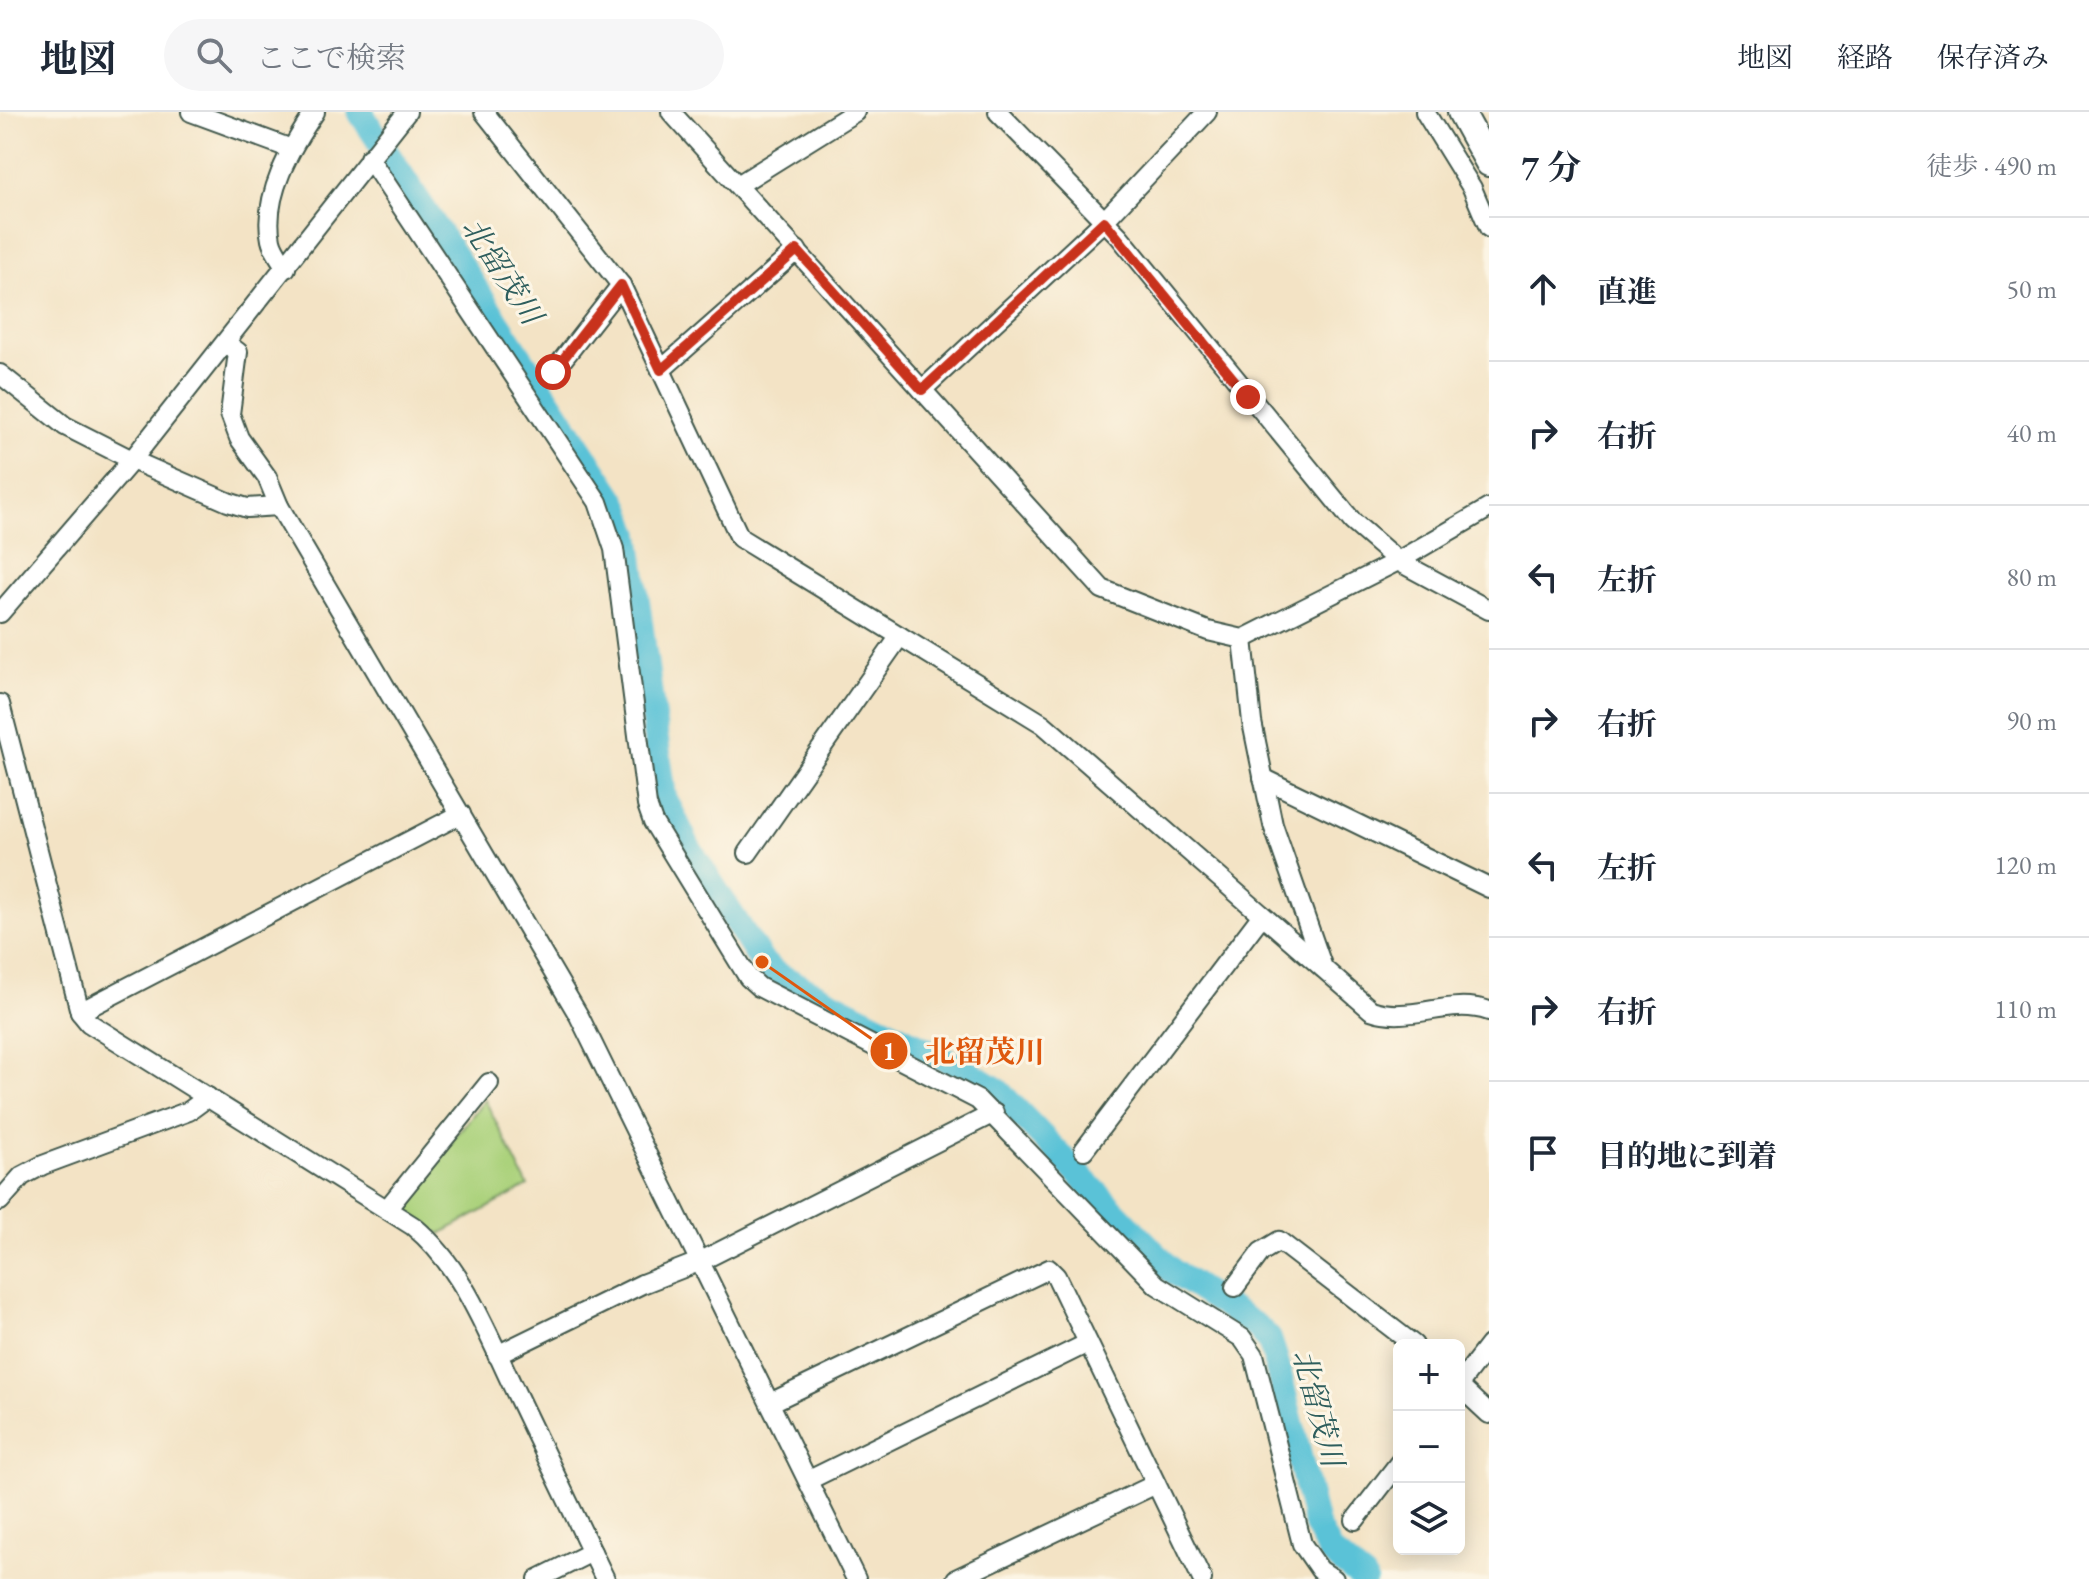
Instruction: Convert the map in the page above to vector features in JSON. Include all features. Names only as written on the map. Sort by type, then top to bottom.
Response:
[{"type":"highway","points":[[1461,112],[1489,163]]},
{"type":"street","points":[[191,112],[289,148]]},
{"type":"street","points":[[286,268],[272,244],[269,218],[289,148],[315,112]]},
{"type":"street","points":[[0,613],[132,460],[407,112]]},
{"type":"street","points":[[484,112],[621,285],[740,538],[1043,724],[1357,1001],[1391,1017],[1459,1006],[1489,1011]]},
{"type":"street","points":[[671,112],[1102,589],[1208,631],[1243,639],[1398,561],[1489,508]]},
{"type":"street","points":[[738,185],[855,112]]},
{"type":"street","points":[[998,112],[1104,221],[1353,522],[1398,561],[1489,610]]},
{"type":"street","points":[[922,390],[1104,221],[1201,122],[1207,112]]},
{"type":"street","points":[[1425,112],[1472,188],[1489,228]]},
{"type":"street","points":[[372,155],[598,502],[614,549],[647,805],[653,822],[748,977],[784,1001],[978,1100],[994,1113],[1157,1285],[1242,1338],[1254,1355],[1302,1544],[1320,1570],[1334,1579]]},
{"type":"street","points":[[661,370],[797,250]]},
{"type":"street","points":[[553,372],[621,285]]},
{"type":"street","points":[[226,343],[238,352],[239,365],[230,414],[239,438],[267,477],[279,506],[579,1016],[772,1402],[856,1579]]},
{"type":"street","points":[[0,374],[65,426],[132,460],[247,508],[279,506]]},
{"type":"street","points":[[748,853],[900,636]]},
{"type":"street","points":[[1243,639],[1263,778],[1282,854],[1324,970]]},
{"type":"street","points":[[0,704],[80,1012],[89,1023],[387,1209],[433,1242],[450,1262],[605,1579]]},
{"type":"street","points":[[1263,778],[1489,888]]},
{"type":"street","points":[[80,1012],[461,814]]},
{"type":"street","points":[[1084,1150],[1262,915]]},
{"type":"street","points":[[387,1209],[489,1083]]},
{"type":"street","points":[[0,1201],[22,1176],[43,1165],[189,1111],[208,1097]]},
{"type":"street","points":[[497,1355],[642,1284],[701,1261],[994,1113]]},
{"type":"street","points":[[1235,1287],[1261,1252],[1279,1241],[1406,1339]]},
{"type":"street","points":[[772,1402],[1049,1269],[1202,1579]]},
{"type":"street","points":[[809,1480],[1088,1343]]},
{"type":"street","points":[[1465,1377],[1489,1345]]},
{"type":"street","points":[[1465,1391],[1489,1414]]},
{"type":"street","points":[[1355,1520],[1393,1471]]},
{"type":"street","points":[[956,1579],[1156,1484]]},
{"type":"street","points":[[538,1579],[592,1552]]},
{"type":"green space","points":[[485,1100],[528,1186],[440,1234],[399,1205]]},
{"type":"waterway","name":"北留茂川","points":[[360,112],[618,506],[628,535],[664,797],[688,847],[762,962],[776,974],[958,1066],[997,1090],[1172,1271],[1257,1327],[1269,1339],[1316,1525],[1330,1552],[1364,1579]]},
{"type":"place","name":"北留茂川","points":[[762,962]]},
{"type":"route","points":[[553,372],[621,285],[661,370],[797,250],[922,390],[1104,221],[1248,397]]}]
